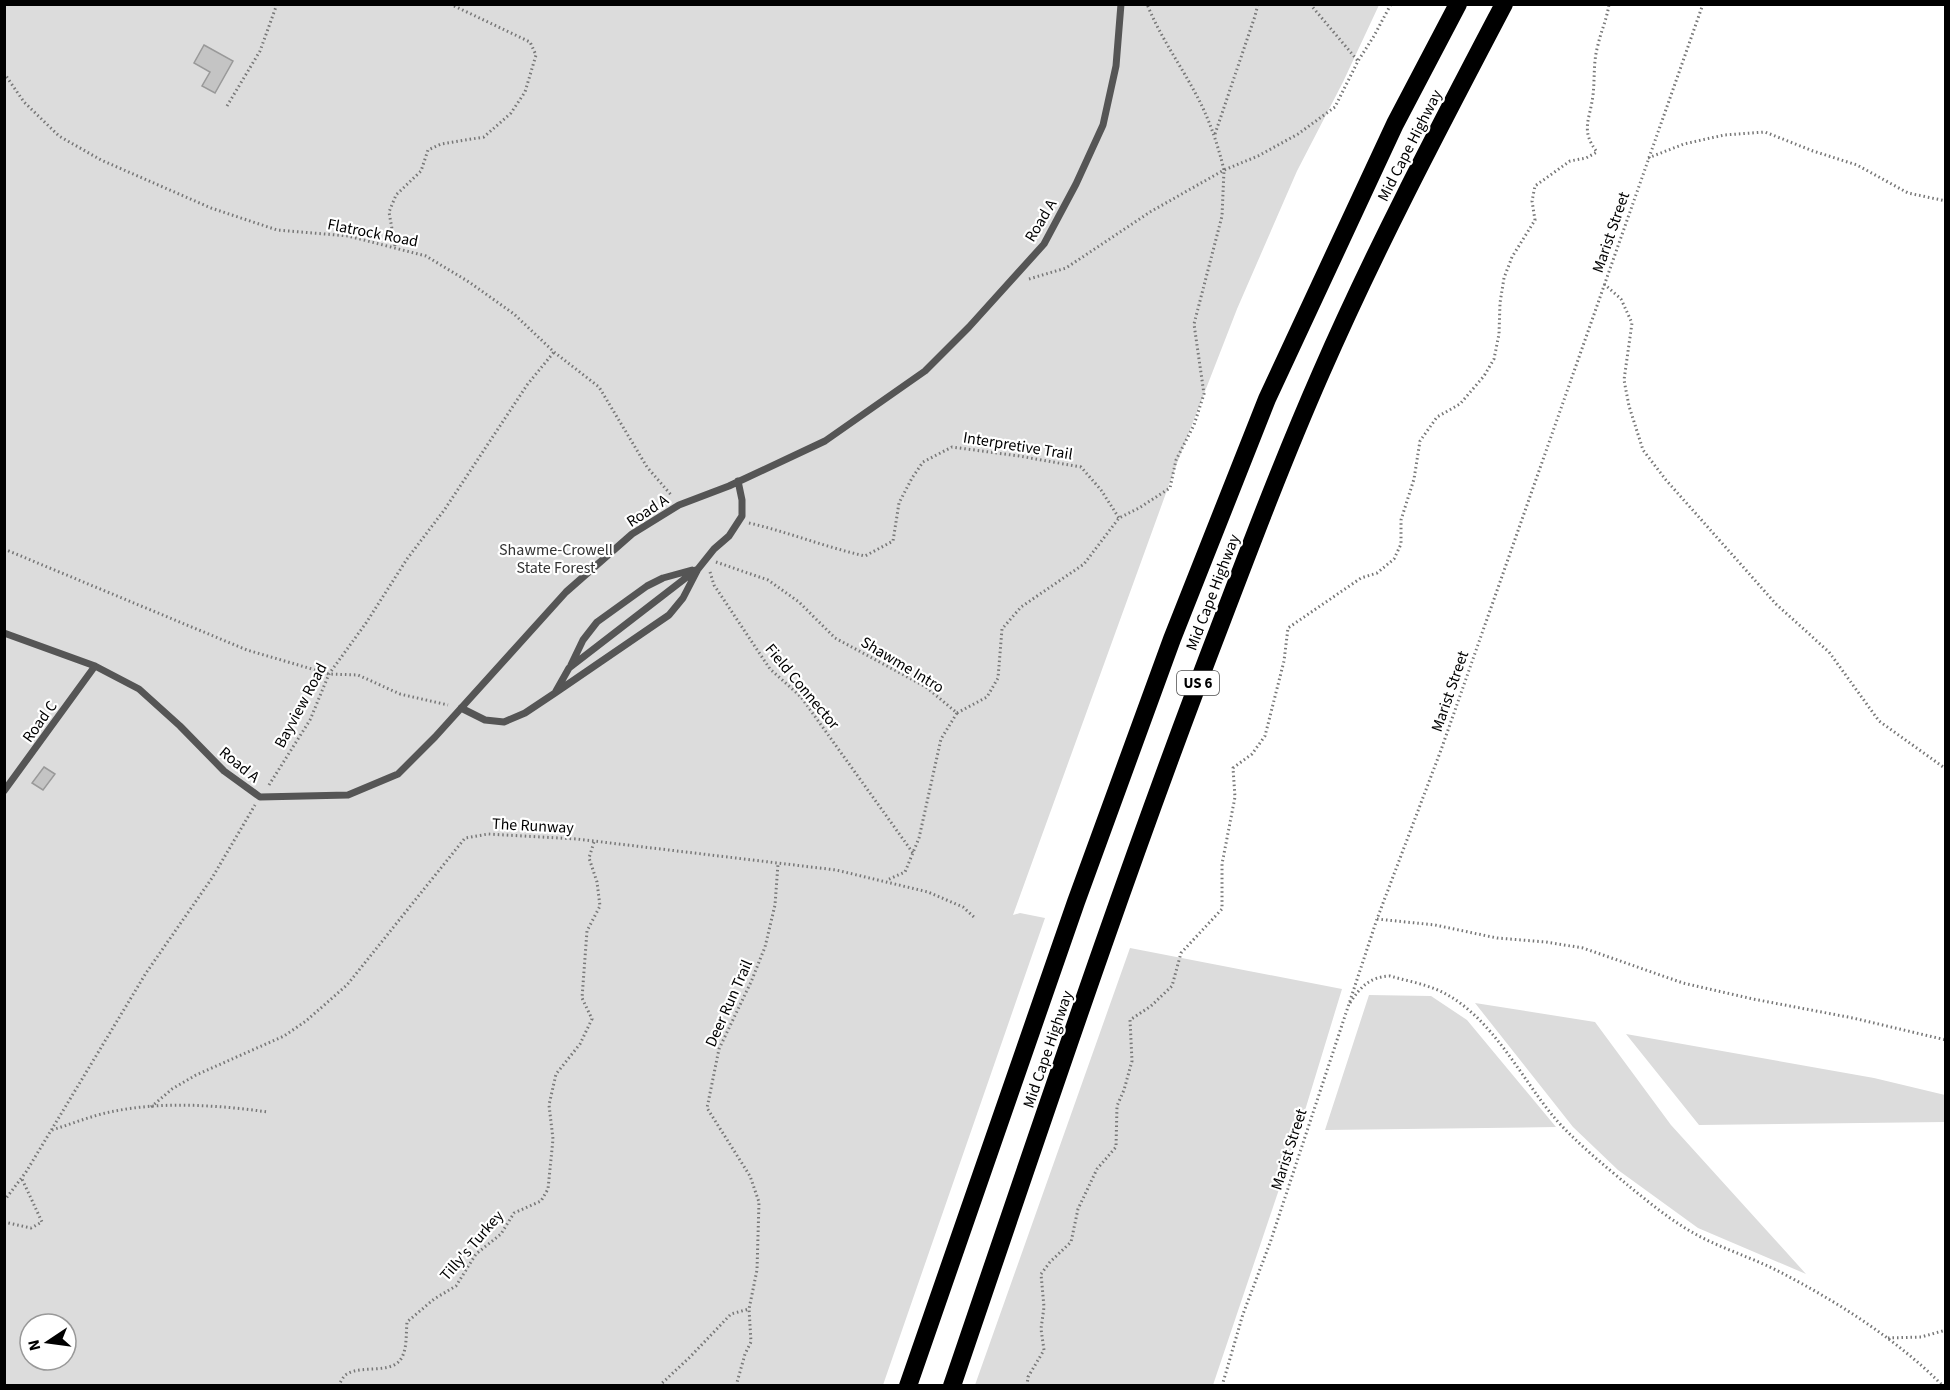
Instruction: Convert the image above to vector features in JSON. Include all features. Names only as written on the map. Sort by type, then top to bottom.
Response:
[{"type":"highway","name":"Mid Cape Highway","points":[[908,1386],[1072,913],[1193,584],[1267,399],[1395,124],[1458,4]]},
{"type":"highway","name":"Mid Cape Highway","points":[[952,1386],[1118,897],[1177,736],[1274,486],[1322,372],[1419,165],[1504,4]]},
{"type":"lane","name":"Road A","points":[[4,633],[95,666],[139,689],[180,726],[224,771],[260,797],[348,795],[398,774],[462,708],[566,592],[632,534],[679,504],[738,481],[825,441],[925,371],[969,327],[1044,244],[1076,184],[1103,124],[1116,66],[1121,4]]},
{"type":"lane","points":[[462,708],[485,720],[504,722],[525,713],[669,615],[683,598],[706,558],[729,536],[742,516],[742,500],[738,481]]},
{"type":"lane","points":[[555,693],[583,640],[597,622],[647,586],[663,578],[698,569]]},
{"type":"lane","points":[[569,668],[698,569]]},
{"type":"lane","name":"Road C","points":[[4,791],[95,666]]},
{"type":"path","points":[[227,106],[261,51],[277,4]]},
{"type":"path","points":[[395,246],[389,212],[396,195],[421,171],[428,150],[441,144],[484,137],[516,106],[525,92],[537,55],[530,42],[450,4]]},
{"type":"path","points":[[885,881],[905,872],[919,838],[941,739],[957,713],[987,697],[998,678],[1002,629],[1022,607],[1083,564],[1119,518],[1170,488],[1176,460],[1194,425],[1204,394],[1194,324],[1222,216],[1224,170],[1214,135],[1194,89],[1154,21],[1147,4]]},
{"type":"path","points":[[1214,135],[1258,4]]},
{"type":"path","points":[[1310,4],[1358,62]]},
{"type":"path","points":[[1006,286],[1066,268],[1150,212],[1224,170],[1258,156],[1298,134],[1335,107],[1390,4]]},
{"type":"path","points":[[1027,1386],[1028,1377],[1044,1350],[1041,1329],[1044,1307],[1041,1275],[1050,1262],[1071,1242],[1078,1209],[1097,1169],[1116,1148],[1117,1106],[1132,1061],[1130,1020],[1151,1006],[1172,986],[1181,953],[1222,909],[1222,864],[1235,797],[1233,768],[1252,754],[1265,736],[1284,661],[1288,628],[1361,578],[1377,573],[1394,558],[1401,544],[1401,520],[1414,479],[1420,441],[1437,417],[1460,404],[1484,376],[1494,358],[1504,278],[1512,257],[1535,220],[1532,201],[1535,186],[1570,161],[1586,158],[1597,152],[1590,142],[1586,129],[1593,95],[1593,72],[1598,44],[1607,18],[1608,4]]},
{"type":"path","name":"Marist Street","points":[[1222,1386],[1243,1314],[1270,1243],[1377,919],[1441,750],[1702,4]]},
{"type":"path","name":"Flatrock Road","points":[[4,73],[24,102],[58,136],[101,160],[212,208],[277,230],[348,236],[426,255],[469,282],[514,314],[554,352],[599,387],[647,467],[679,504]]},
{"type":"path","points":[[1648,158],[1684,144],[1724,135],[1765,132],[1857,165],[1908,193],[1946,201]]},
{"type":"path","points":[[1604,284],[1621,299],[1632,323],[1624,380],[1629,406],[1643,450],[1729,554],[1776,604],[1829,652],[1879,721],[1946,769]]},
{"type":"path","name":"Bayview Road","points":[[4,1201],[51,1131],[146,973],[212,878],[260,797],[310,720],[329,674],[366,623],[407,559],[457,491],[527,385],[554,352]]},
{"type":"path","name":"Interpretive Trail","points":[[738,521],[865,556],[893,541],[900,503],[923,462],[952,447],[1081,467],[1101,490],[1119,518]]},
{"type":"path","points":[[4,549],[247,650],[329,674],[358,675],[400,694],[462,708]]},
{"type":"path","name":"Shawme Intro","points":[[706,558],[768,580],[799,602],[835,638],[926,687],[957,713]]},
{"type":"path","name":"Field Connector","points":[[706,558],[714,585],[770,669],[801,697],[913,853]]},
{"type":"path","name":"The Runway","points":[[151,1107],[172,1089],[196,1075],[284,1036],[306,1021],[346,986],[465,838],[488,834],[536,836],[836,870],[928,892],[963,907],[974,916]]},
{"type":"path","name":"Tilly's Turkey","points":[[338,1386],[346,1375],[364,1368],[382,1369],[395,1364],[403,1356],[407,1322],[434,1299],[456,1286],[476,1254],[501,1234],[514,1213],[541,1201],[548,1189],[553,1139],[549,1105],[556,1074],[579,1044],[592,1019],[582,998],[588,931],[600,906],[597,882],[589,858],[594,842]]},
{"type":"path","name":"Deer Run Trail","points":[[736,1386],[745,1354],[751,1342],[749,1309],[757,1270],[759,1202],[750,1176],[706,1108],[719,1049],[765,947],[774,905],[778,864]]},
{"type":"path","points":[[1377,919],[1435,925],[1497,938],[1583,948],[1683,983],[1853,1018],[1946,1040]]},
{"type":"path","points":[[1347,1007],[1364,984],[1377,977],[1390,976],[1442,992],[1480,1022],[1506,1052],[1556,1119],[1628,1186],[1657,1209],[1700,1236],[1781,1272],[1839,1306],[1913,1357],[1944,1386]]},
{"type":"path","points":[[51,1131],[110,1112],[151,1107],[200,1105],[268,1112]]},
{"type":"path","points":[[4,1222],[32,1228],[42,1222],[21,1178]]},
{"type":"path","points":[[659,1386],[731,1314],[749,1309]]},
{"type":"path","points":[[1886,1338],[1921,1337],[1946,1330]]},
{"type":"green space","name":"Shawme-Crowell State Forest","points":[[5,5],[1379,5],[1343,82],[1297,171],[1237,309],[1174,471],[1013,915],[1020,913],[1045,918],[883,1385],[5,1386]]},
{"type":"green space","points":[[1130,948],[1342,989],[1299,1130],[1213,1385],[975,1385]]},
{"type":"green space","points":[[1369,995],[1431,996],[1467,1020],[1556,1127],[1325,1130]]},
{"type":"green space","points":[[1475,1003],[1595,1022],[1671,1125],[1806,1274],[1698,1228],[1618,1170],[1573,1127]]},
{"type":"green space","points":[[1626,1034],[1874,1078],[1945,1095],[1945,1122],[1699,1125]]},
{"type":"building","points":[[204,45],[233,61],[215,93],[202,86],[210,72],[194,63]]},
{"type":"building","points":[[44,767],[55,774],[43,790],[32,783]]}]
